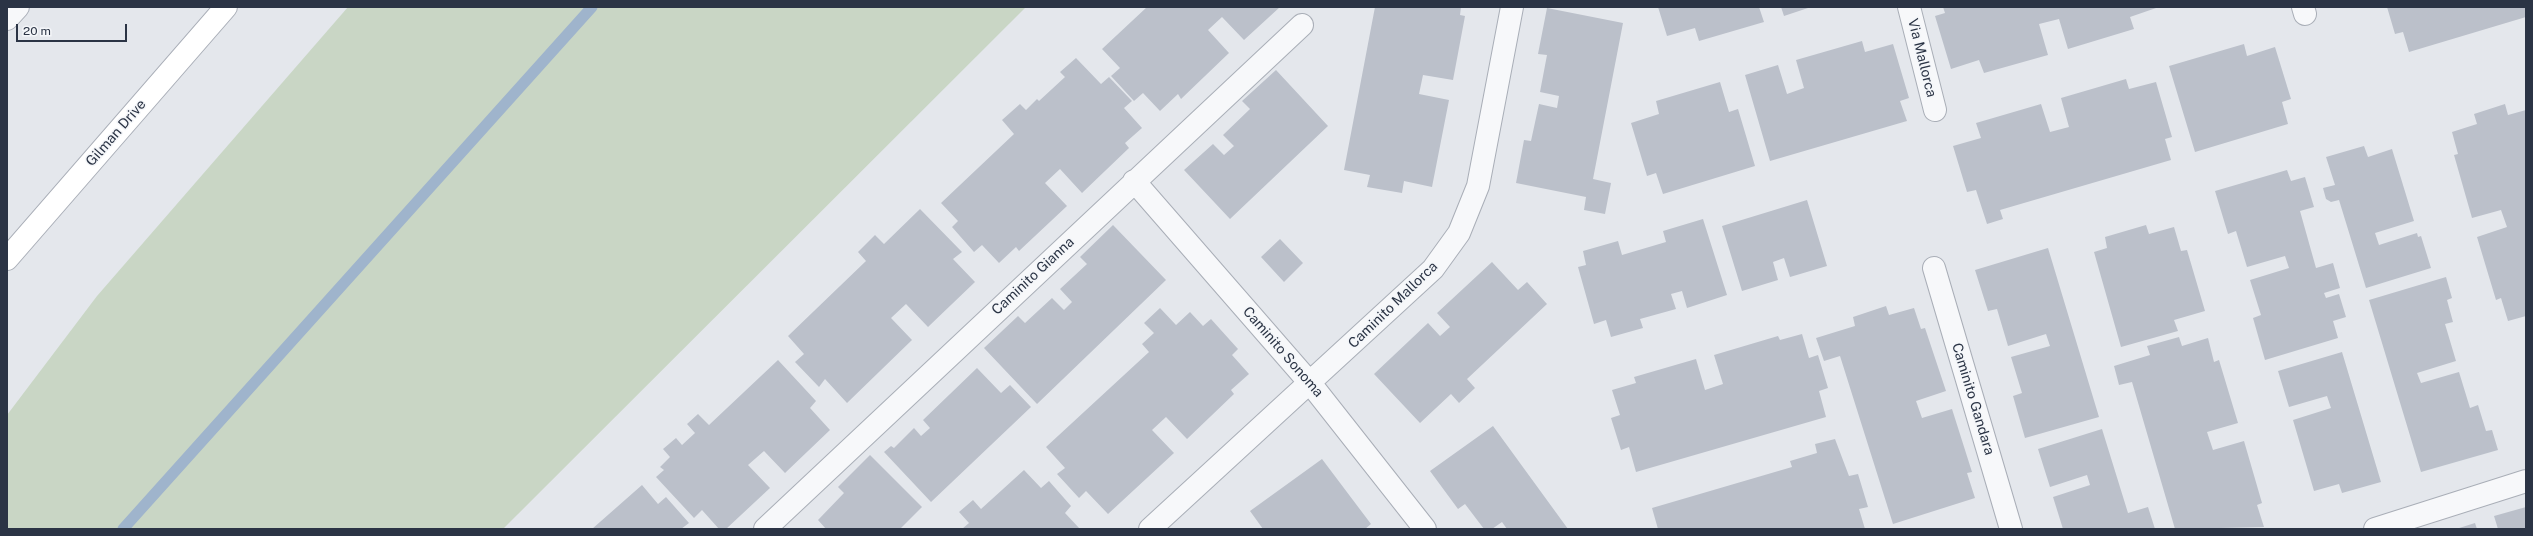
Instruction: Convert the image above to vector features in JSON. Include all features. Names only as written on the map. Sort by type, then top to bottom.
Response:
[{"type":"main road","name":"Gilman Drive","points":[[7,258],[226,7]]},
{"type":"street","points":[[7,19],[18,7]]},
{"type":"street","name":"Caminito Mallorca","points":[[1150,529],[1433,269],[1458,233],[1478,186],[1512,7]]},
{"type":"street","name":"Via Mallorca","points":[[1909,7],[1935,110]]},
{"type":"street","name":"Caminito Gianna","points":[[765,529],[1134,181],[1302,25]]},
{"type":"street","name":"Caminito Sonoma","points":[[1134,181],[1310,383],[1425,529]]},
{"type":"street","name":"Caminito Gandara","points":[[1934,268],[2012,529]]},
{"type":"street","points":[[2375,529],[2526,482]]},
{"type":"green space","points":[[348,7],[1026,7],[503,529],[7,529],[7,415],[97,296]]},
{"type":"building","points":[[1147,7],[1280,7],[1244,40],[1222,17],[1208,30],[1229,53],[1181,99],[1178,94],[1160,111],[1143,93],[1134,101],[1111,76],[1120,68],[1102,49]]},
{"type":"building","points":[[1375,7],[1461,7],[1460,15],[1465,16],[1453,80],[1423,75],[1419,94],[1449,100],[1432,187],[1404,181],[1402,193],[1367,187],[1370,175],[1344,170]]},
{"type":"building","points":[[1658,7],[1759,7],[1764,22],[1699,41],[1695,28],[1667,36]]},
{"type":"building","points":[[1781,7],[1811,7],[1784,16]]},
{"type":"building","points":[[1943,7],[2159,7],[2130,17],[2134,29],[2068,49],[2059,19],[2039,24],[2048,55],[1984,73],[1979,60],[1951,69],[1935,16],[1945,13]]},
{"type":"building","points":[[2387,7],[2526,7],[2526,17],[2409,52],[2403,32],[2395,34]]},
{"type":"building","points":[[1547,8],[1623,23],[1593,179],[1611,183],[1605,214],[1584,210],[1586,197],[1516,183],[1524,140],[1531,141],[1539,104],[1557,108],[1559,96],[1540,92],[1547,55],[1538,54]]},
{"type":"building","points":[[1862,41],[1865,52],[1893,44],[1909,98],[1900,101],[1907,121],[1770,161],[1745,75],[1778,65],[1787,94],[1804,88],[1796,60]]},
{"type":"building","points":[[2244,44],[2247,56],[2275,47],[2291,99],[2282,102],[2288,124],[2195,152],[2169,66]]},
{"type":"building","points":[[1076,58],[1101,84],[1109,77],[1132,101],[1124,108],[1142,128],[1125,143],[1129,148],[1082,193],[1060,169],[1045,183],[1067,206],[1019,251],[1016,247],[999,263],[982,245],[974,252],[952,227],[958,221],[941,203],[1014,134],[1002,120],[1020,104],[1026,110],[1037,99],[1039,101],[1065,77],[1060,72]]},
{"type":"building","points":[[1276,70],[1328,126],[1230,219],[1184,170],[1213,144],[1224,155],[1234,146],[1223,135],[1250,109],[1242,101]]},
{"type":"building","points":[[2126,79],[2129,89],[2156,82],[2172,137],[2165,139],[2171,160],[2000,210],[2003,219],[1987,224],[1976,190],[1967,192],[1953,146],[1981,138],[1976,123],[2041,104],[2050,132],[2069,127],[2061,98]]},
{"type":"building","points":[[1720,82],[1729,112],[1738,109],[1755,166],[1663,194],[1656,173],[1647,176],[1631,123],[1659,114],[1656,101]]},
{"type":"building","points":[[2505,104],[2508,115],[2526,110],[2526,316],[2508,321],[2501,298],[2496,300],[2477,237],[2507,227],[2501,210],[2472,218],[2454,155],[2458,154],[2452,132],[2477,124],[2474,114]]},
{"type":"building","points":[[2364,146],[2368,157],[2392,149],[2414,221],[2375,233],[2379,245],[2417,233],[2418,237],[2421,236],[2431,268],[2366,288],[2339,200],[2331,202],[2326,199],[2323,188],[2335,185],[2326,157]]},
{"type":"building","points":[[2287,170],[2291,181],[2305,177],[2314,207],[2300,211],[2316,268],[2333,263],[2340,288],[2324,293],[2326,298],[2339,294],[2346,317],[2333,321],[2338,338],[2265,360],[2253,318],[2261,315],[2250,280],[2289,268],[2285,256],[2247,267],[2236,231],[2228,234],[2215,191]]},
{"type":"building","points":[[1807,200],[1827,266],[1790,277],[1784,258],[1773,262],[1778,280],[1742,291],[1722,226]]},
{"type":"building","points":[[920,209],[962,252],[953,259],[975,282],[928,327],[906,304],[891,318],[912,340],[847,403],[825,379],[819,387],[795,362],[804,354],[788,336],[866,261],[858,252],[875,235],[884,244]]},
{"type":"building","points":[[1703,219],[1727,295],[1687,308],[1682,291],[1671,294],[1676,309],[1640,319],[1643,328],[1611,337],[1606,320],[1594,324],[1578,267],[1586,265],[1583,251],[1618,241],[1622,255],[1666,242],[1663,231]]},
{"type":"building","points":[[1113,225],[1166,280],[1037,404],[984,348],[1018,316],[1025,323],[1052,298],[1064,310],[1072,302],[1060,289],[1087,264],[1080,257]]},
{"type":"building","points":[[2146,225],[2149,234],[2174,227],[2181,251],[2187,250],[2205,311],[2174,320],[2178,331],[2121,347],[2094,252],[2107,248],[2105,237]]},
{"type":"building","points":[[1280,239],[1303,263],[1284,282],[1261,257]]},
{"type":"building","points":[[2048,248],[2099,417],[2025,438],[2013,396],[2022,393],[2011,357],[2050,346],[2046,334],[2008,346],[1997,309],[1988,311],[1975,270]]},
{"type":"building","points":[[1492,262],[1518,290],[1527,282],[1547,304],[1467,379],[1475,388],[1459,403],[1451,394],[1420,423],[1374,374],[1428,323],[1440,336],[1450,327],[1437,313]]},
{"type":"building","points":[[2446,277],[2452,298],[2447,300],[2453,322],[2445,324],[2456,361],[2417,373],[2421,383],[2459,372],[2470,408],[2478,405],[2486,431],[2492,430],[2498,450],[2421,472],[2369,300]]},
{"type":"building","points":[[1886,306],[1889,315],[1914,308],[1921,329],[1925,328],[1946,391],[1916,401],[1922,418],[1952,409],[1972,472],[1967,473],[1975,498],[1893,524],[1840,356],[1824,361],[1816,338],[1855,326],[1853,317]]},
{"type":"building","points":[[1160,308],[1176,325],[1190,312],[1203,326],[1211,319],[1238,349],[1232,355],[1249,374],[1231,390],[1234,394],[1187,439],[1166,417],[1152,430],[1174,453],[1108,514],[1086,491],[1079,498],[1057,474],[1065,468],[1046,447],[1149,352],[1142,344],[1154,333],[1144,323]]},
{"type":"building","points":[[1802,334],[1809,358],[1818,355],[1828,388],[1819,391],[1826,417],[1636,472],[1629,447],[1621,450],[1611,418],[1620,415],[1612,390],[1636,383],[1634,377],[1696,359],[1705,390],[1723,384],[1714,355],[1778,336],[1780,340]]},
{"type":"building","points":[[2179,337],[2182,346],[2208,338],[2214,362],[2219,360],[2238,423],[2207,432],[2213,450],[2244,441],[2262,503],[2257,505],[2264,527],[2175,529],[2132,382],[2119,385],[2114,366],[2150,355],[2147,346]]},
{"type":"building","points":[[2342,352],[2381,482],[2342,493],[2339,484],[2314,491],[2293,420],[2331,408],[2327,396],[2289,407],[2278,371]]},
{"type":"building","points":[[778,360],[816,401],[810,408],[830,430],[785,473],[764,451],[748,465],[770,488],[726,529],[719,529],[702,510],[694,518],[656,477],[664,470],[660,467],[670,457],[663,449],[676,438],[682,445],[695,433],[687,424],[698,414],[709,425]]},
{"type":"building","points":[[977,368],[1001,393],[1010,385],[1031,407],[931,502],[884,452],[891,446],[894,448],[914,428],[921,436],[930,428],[923,420]]},
{"type":"building","points":[[1493,426],[1568,529],[1507,529],[1502,522],[1492,529],[1484,529],[1465,504],[1458,509],[1430,471]]},
{"type":"building","points":[[2102,429],[2128,513],[2148,507],[2155,529],[2063,529],[2053,497],[2090,485],[2087,475],[2050,487],[2038,449]]},
{"type":"building","points":[[1835,439],[1849,476],[1858,474],[1868,507],[1859,509],[1865,529],[1658,529],[1652,508],[1792,467],[1790,461],[1817,453],[1815,444]]},
{"type":"building","points":[[870,455],[922,507],[900,529],[826,529],[818,520],[844,493],[838,487]]},
{"type":"building","points":[[1322,459],[1371,524],[1365,529],[1263,529],[1250,511]]},
{"type":"building","points":[[1024,470],[1041,488],[1049,481],[1071,506],[1065,513],[1080,529],[962,529],[969,523],[959,512],[973,500],[981,509]]},
{"type":"building","points":[[642,485],[658,504],[666,497],[689,523],[681,529],[592,529]]},
{"type":"building","points":[[2526,507],[2526,529],[2498,529],[2494,516]]},
{"type":"building","points":[[2475,523],[2477,529],[2456,529]]},
{"type":"waterway","points":[[123,529],[592,7]]}]
